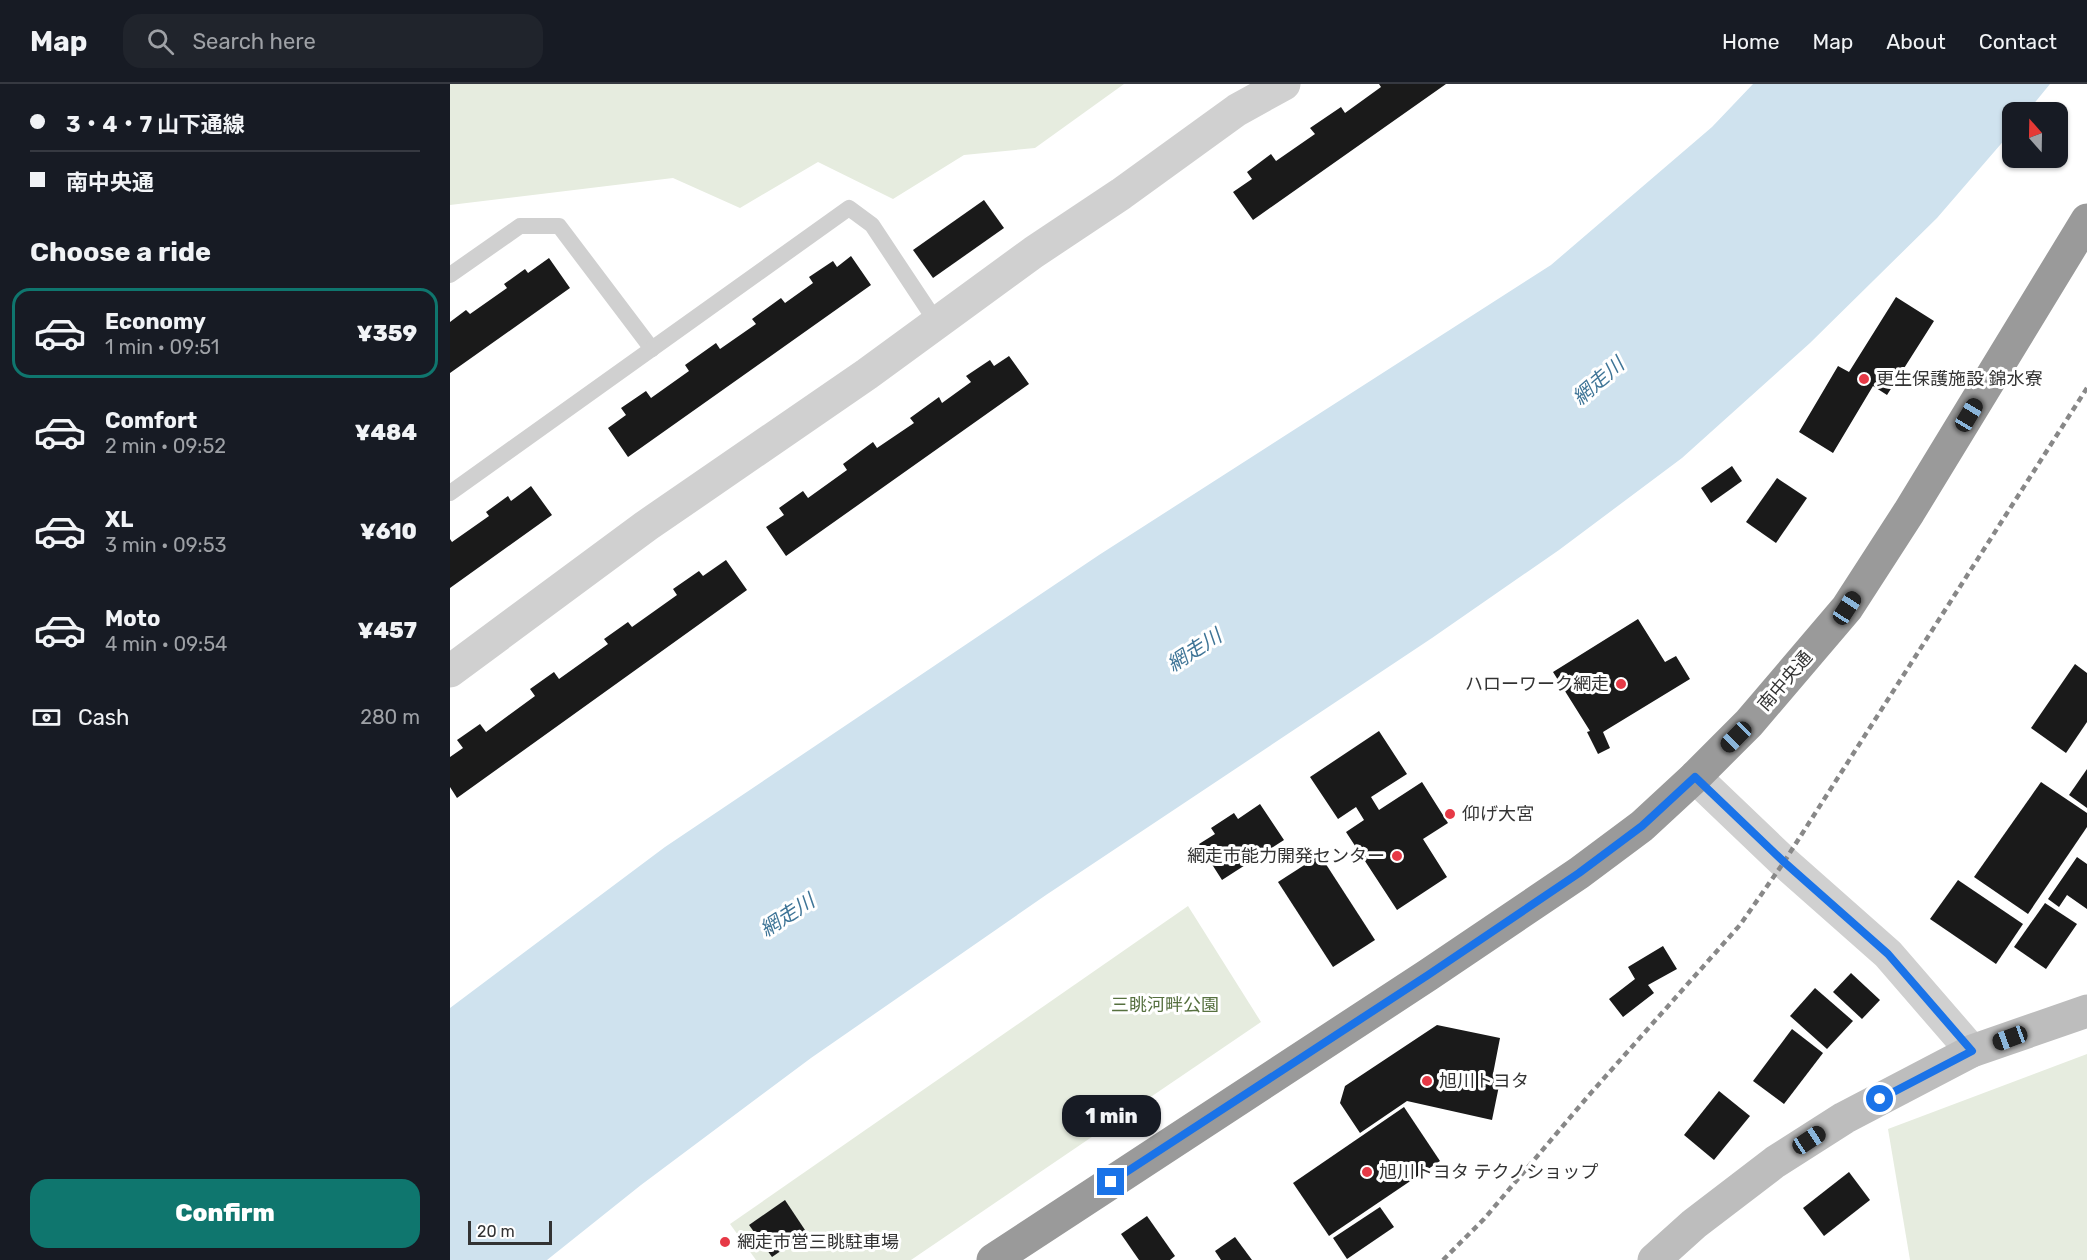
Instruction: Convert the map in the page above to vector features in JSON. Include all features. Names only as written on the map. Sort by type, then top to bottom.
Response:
[{"type":"highway","name":"南中央通","points":[[993,1260],[1428,975],[1569,879],[1642,826],[1695,777],[1749,723],[1847,608],[1910,512],[2087,220]]},
{"type":"street","points":[[450,671],[646,526],[867,374],[1034,252],[1121,194],[1237,110],[1284,84]]},
{"type":"street","points":[[1695,777],[1784,862],[1888,954],[1972,1051]]},
{"type":"street","points":[[1654,1260],[1694,1224],[1775,1162],[1844,1118],[1972,1051],[2087,1011]]},
{"type":"lane","points":[[450,493],[849,208],[872,225],[937,323]]},
{"type":"lane","points":[[450,275],[520,226],[559,226],[652,349]]},
{"type":"green space","points":[[450,84],[1124,84],[1035,148],[964,155],[893,199],[818,162],[740,208],[673,178],[450,205]]},
{"type":"green space","name":"三眺河畔公園","points":[[1188,906],[1261,1022],[911,1260],[756,1260],[730,1224]]},
{"type":"green space","points":[[2087,1054],[2087,1260],[1910,1260],[1888,1129]]},
{"type":"water","name":"網走川","points":[[1753,84],[2050,84],[2035,102],[2002,102],[2002,143],[1937,218],[1810,343],[1682,458],[1559,550],[1432,638],[1046,895],[811,1058],[641,1185],[547,1260],[450,1260],[450,1008],[665,847],[1099,555],[1551,265],[1712,127]]},
{"type":"building","points":[[1379,84],[1446,84],[1253,220],[1233,192],[1252,179],[1247,172],[1271,154],[1276,161],[1315,134],[1310,128],[1341,107],[1345,113],[1381,87]]},
{"type":"building","points":[[984,200],[1004,228],[933,278],[913,250]]},
{"type":"building","points":[[851,256],[871,285],[628,457],[608,428],[626,415],[621,408],[646,391],[651,398],[689,371],[685,365],[716,343],[720,349],[756,324],[752,319],[781,298],[785,303],[813,283],[809,277],[833,261],[837,267]]},
{"type":"building","points":[[549,258],[570,288],[450,373],[450,322],[466,310],[470,314],[507,288],[504,284],[525,269],[528,273]]},
{"type":"building","name":"更生保護施設 錦水寮","points":[[1896,297],[1934,321],[1887,395],[1873,386],[1833,453],[1799,432],[1838,366],[1849,372]]},
{"type":"building","points":[[1009,356],[1029,384],[786,556],[766,527],[784,515],[779,508],[803,491],[808,498],[847,470],[843,464],[873,442],[877,448],[914,423],[910,418],[939,397],[942,403],[971,382],[966,376],[990,360],[994,366]]},
{"type":"building","points":[[1732,466],[1742,481],[1711,503],[1701,488]]},
{"type":"building","points":[[1777,478],[1807,498],[1776,543],[1746,522]]},
{"type":"building","points":[[531,486],[552,515],[450,588],[450,539],[452,542],[489,516],[486,512],[508,496],[511,501]]},
{"type":"building","points":[[726,560],[747,590],[457,798],[450,787],[450,757],[463,748],[457,740],[480,724],[486,732],[535,696],[530,689],[554,672],[559,679],[608,644],[604,639],[628,622],[632,627],[677,595],[673,589],[699,571],[703,576]]},
{"type":"building","name":"ハローワーク網走","points":[[1638,619],[1665,662],[1676,656],[1690,679],[1603,732],[1610,748],[1598,754],[1587,732],[1590,731],[1553,672]]},
{"type":"building","points":[[2075,664],[2087,673],[2087,722],[2066,753],[2031,728]]},
{"type":"building","name":"網走市能力開発センター","points":[[1379,731],[1407,774],[1371,797],[1379,810],[1422,782],[1448,823],[1423,839],[1447,877],[1397,910],[1346,832],[1364,820],[1356,807],[1338,819],[1310,777]]},
{"type":"building","points":[[2087,769],[2087,808],[2069,795]]},
{"type":"building","points":[[2041,782],[2087,813],[2087,827],[2028,914],[1974,877]]},
{"type":"building","points":[[1260,804],[1284,840],[1222,880],[1199,844],[1215,834],[1211,828],[1234,813],[1238,819]]},
{"type":"building","points":[[1320,855],[1375,940],[1333,967],[1278,882]]},
{"type":"building","points":[[2077,857],[2087,864],[2087,909],[2067,895],[2059,907],[2048,899]]},
{"type":"building","points":[[1958,880],[2023,924],[1996,964],[1930,919]]},
{"type":"building","points":[[2045,903],[2077,924],[2046,969],[2014,947]]},
{"type":"building","points":[[1663,946],[1677,969],[1648,985],[1654,993],[1623,1017],[1609,999],[1635,979],[1628,967]]},
{"type":"building","points":[[1851,973],[1880,1000],[1862,1019],[1833,992]]},
{"type":"building","points":[[1815,988],[1853,1021],[1827,1049],[1790,1016]]},
{"type":"building","name":"旭川トヨタ","points":[[1437,1025],[1500,1038],[1493,1074],[1501,1076],[1492,1120],[1407,1101],[1360,1133],[1340,1103],[1345,1086]]},
{"type":"building","points":[[1792,1029],[1823,1053],[1784,1104],[1753,1081]]},
{"type":"building","points":[[1719,1091],[1750,1116],[1714,1160],[1684,1135]]},
{"type":"building","name":"旭川トヨタ テクノショップ","points":[[1404,1107],[1440,1161],[1329,1236],[1293,1183]]},
{"type":"building","points":[[1849,1172],[1870,1200],[1824,1236],[1803,1208]]},
{"type":"building","points":[[785,1200],[807,1233],[772,1257],[749,1225]]},
{"type":"building","points":[[1380,1207],[1394,1227],[1347,1259],[1333,1238]]},
{"type":"building","points":[[1147,1216],[1175,1256],[1170,1260],[1139,1260],[1121,1234]]},
{"type":"building","points":[[1235,1237],[1252,1260],[1221,1260],[1215,1251]]},
{"type":"railway","points":[[1443,1260],[1484,1219],[1590,1094],[1740,925],[1784,862],[2087,388]]},
{"type":"place","name":"更生保護施設 錦水寮","points":[[1864,379]]},
{"type":"place","name":"ハローワーク網走","points":[[1621,684]]},
{"type":"place","name":"仰げ大宮","points":[[1450,814]]},
{"type":"place","name":"網走市能力開発センター","points":[[1397,856]]},
{"type":"place","name":"旭川トヨタ","points":[[1427,1081]]},
{"type":"place","name":"旭川トヨタ テクノショップ","points":[[1367,1172]]},
{"type":"place","name":"網走市営三眺駐車場","points":[[725,1242]]},
{"type":"route","points":[[1111,1182],[1428,975],[1579,873],[1642,826],[1695,777],[1784,862],[1888,954],[1972,1051],[1880,1099]]}]
